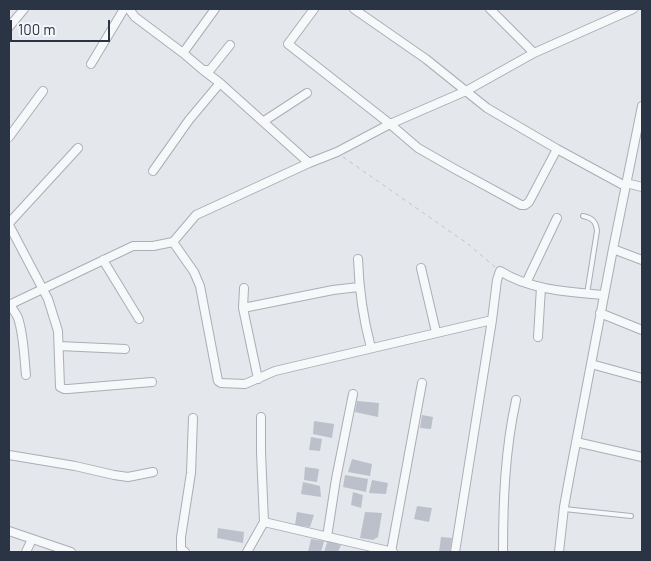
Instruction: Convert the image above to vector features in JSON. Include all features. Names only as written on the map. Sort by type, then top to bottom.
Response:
[{"type":"street","points":[[9,27],[24,9]]},
{"type":"street","points":[[91,64],[124,9]]},
{"type":"street","points":[[129,9],[135,17],[183,52],[220,83],[309,163]]},
{"type":"street","points":[[183,52],[215,9]]},
{"type":"street","points":[[314,9],[288,44],[418,148],[452,168],[521,205],[525,205],[530,202],[557,149]]},
{"type":"street","points":[[354,9],[426,60],[487,108],[557,149],[626,185],[642,187]]},
{"type":"street","points":[[490,9],[534,52]]},
{"type":"street","points":[[26,375],[20,327],[17,316],[9,304],[133,246],[153,246],[173,242],[196,215],[337,152],[390,124],[466,91],[534,52],[633,9]]},
{"type":"street","points":[[203,70],[210,70],[230,45]]},
{"type":"street","points":[[153,170],[189,120],[220,83]]},
{"type":"street","points":[[9,137],[43,90]]},
{"type":"street","points":[[264,122],[307,93]]},
{"type":"street","points":[[559,552],[564,509],[600,313],[641,120],[642,106]]},
{"type":"street","points":[[78,148],[10,222],[9,226],[48,299],[58,332],[60,387],[64,389],[152,382]]},
{"type":"street","points":[[526,283],[557,218]]},
{"type":"street","points":[[173,242],[194,272],[200,286],[218,381],[225,384],[245,384],[275,371],[492,320]]},
{"type":"street","points":[[613,249],[642,260]]},
{"type":"street","points":[[358,258],[359,287],[371,348]]},
{"type":"street","points":[[103,260],[139,319]]},
{"type":"street","points":[[421,268],[436,332]]},
{"type":"street","points":[[455,552],[497,280],[500,271],[517,280],[541,287],[604,295]]},
{"type":"street","points":[[243,308],[333,290],[359,287]]},
{"type":"street","points":[[538,337],[541,287]]},
{"type":"street","points":[[244,288],[243,308],[258,379]]},
{"type":"street","points":[[600,313],[642,330]]},
{"type":"street","points":[[59,346],[124,349]]},
{"type":"street","points":[[591,364],[642,378]]},
{"type":"street","points":[[264,522],[327,537],[362,549],[392,552],[422,383]]},
{"type":"street","points":[[327,537],[352,394]]},
{"type":"street","points":[[503,552],[503,513],[508,445],[516,400]]},
{"type":"street","points":[[247,552],[264,522],[261,417]]},
{"type":"street","points":[[185,552],[181,549],[181,537],[191,473],[193,418]]},
{"type":"street","points":[[576,442],[642,457]]},
{"type":"street","points":[[9,455],[75,466],[114,475],[128,476],[153,472]]},
{"type":"street","points":[[9,531],[71,552]]},
{"type":"street","points":[[26,552],[32,539]]},
{"type":"lane","points":[[583,216],[595,221],[597,230],[587,294]]},
{"type":"lane","points":[[564,509],[631,516]]},
{"type":"path","points":[[337,152],[468,244],[500,271]]},
{"type":"building","points":[[357,401],[379,403],[378,417],[355,412]]},
{"type":"building","points":[[422,415],[433,417],[431,429],[420,428]]},
{"type":"building","points":[[314,421],[334,424],[332,438],[313,434]]},
{"type":"building","points":[[311,437],[322,439],[320,451],[309,450]]},
{"type":"building","points":[[352,459],[372,464],[370,476],[348,472]]},
{"type":"building","points":[[305,467],[319,469],[317,482],[304,480]]},
{"type":"building","points":[[345,475],[368,479],[366,492],[343,487]]},
{"type":"building","points":[[372,480],[388,483],[386,494],[369,493]]},
{"type":"building","points":[[303,482],[320,486],[321,497],[301,494]]},
{"type":"building","points":[[353,492],[363,495],[361,508],[351,505]]},
{"type":"building","points":[[417,506],[432,508],[429,522],[414,519]]},
{"type":"building","points":[[297,512],[314,515],[310,527],[295,525]]},
{"type":"building","points":[[365,512],[382,513],[378,537],[373,540],[360,538]]},
{"type":"building","points":[[218,528],[244,532],[243,543],[217,538]]},
{"type":"building","points":[[441,537],[452,538],[450,552],[439,552]]},
{"type":"building","points":[[311,539],[324,541],[321,552],[308,552]]},
{"type":"building","points":[[328,540],[341,545],[338,552],[324,552]]}]
